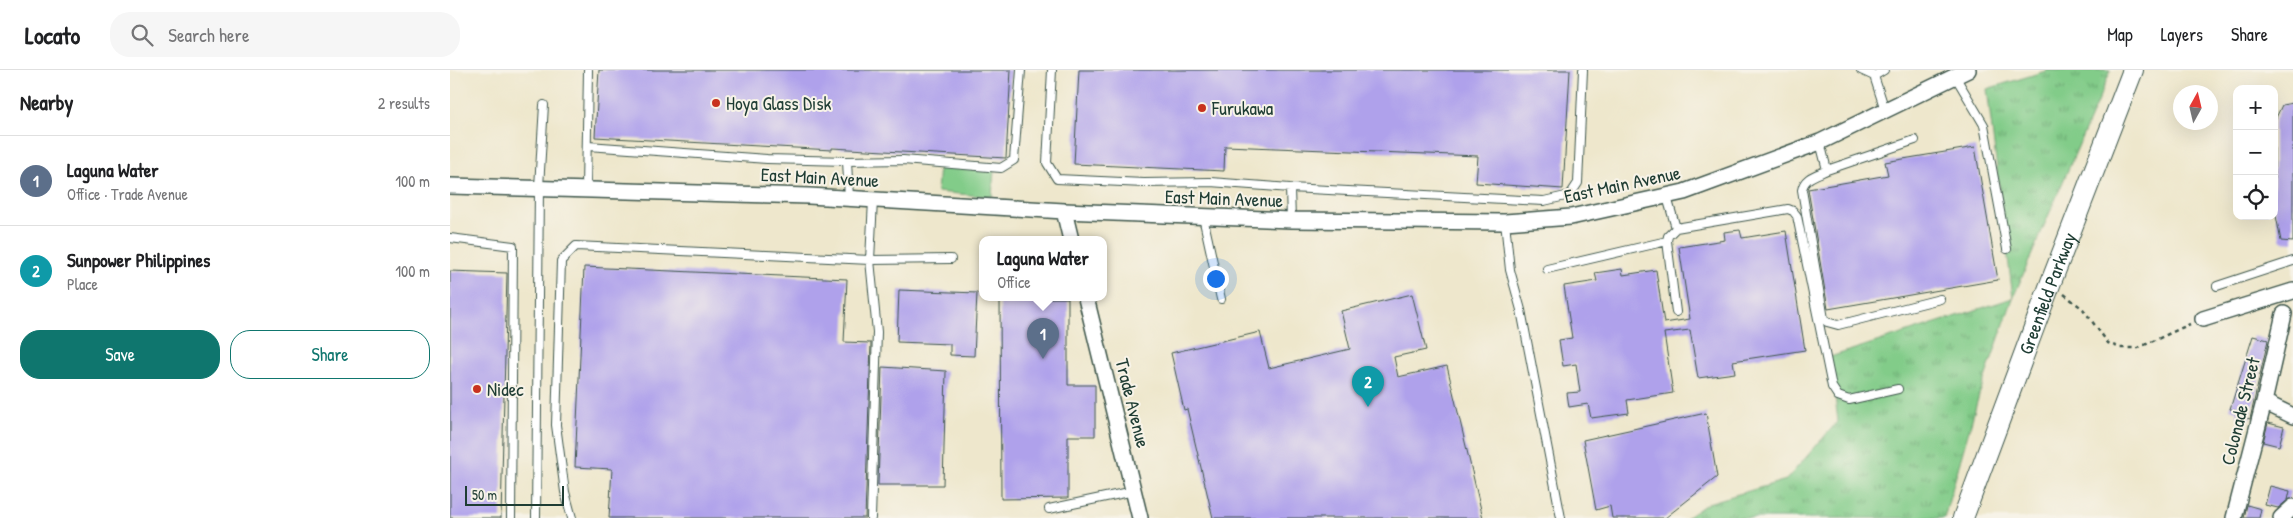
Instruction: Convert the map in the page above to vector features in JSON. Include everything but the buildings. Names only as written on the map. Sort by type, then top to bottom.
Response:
[{"type":"main road","name":"Greenfield Parkway","points":[[1963,518],[2133,70]]},
{"type":"street","name":"East Main Avenue","points":[[450,186],[849,198],[1064,211],[1290,220],[1505,222],[1571,217],[1667,197],[1820,142],[1961,73]]},
{"type":"street","points":[[1064,211],[1070,236]]},
{"type":"street","points":[[2203,319],[2293,291]]},
{"type":"street","name":"Trade Avenue","points":[[1087,301],[1140,518]]},
{"type":"street","name":"Colonade Street","points":[[2234,518],[2264,402],[2284,314]]},
{"type":"street","points":[[2264,402],[2293,416]]},
{"type":"street","points":[[2281,518],[2293,507]]},
{"type":"lane","points":[[586,189],[588,70]]},
{"type":"lane","points":[[588,146],[767,159],[903,160],[1001,168],[1014,160],[1021,70]]},
{"type":"lane","points":[[1052,70],[1047,163],[1057,179],[1144,183],[1210,182],[1544,201],[1570,195],[1578,183],[1582,70]]},
{"type":"lane","points":[[1861,70],[1874,76],[1885,110]]},
{"type":"lane","points":[[1874,76],[1884,70]]},
{"type":"lane","points":[[1961,73],[1984,125],[2007,250]]},
{"type":"lane","points":[[536,518],[540,188],[544,106]]},
{"type":"lane","points":[[1915,140],[1807,179],[1803,183],[1802,190],[1824,319],[1827,322],[1838,325],[1940,299]]},
{"type":"lane","points":[[1820,142],[1828,170]]},
{"type":"lane","points":[[847,161],[849,198]]},
{"type":"lane","points":[[1290,188],[1290,220]]},
{"type":"lane","points":[[1667,197],[1676,228]]},
{"type":"lane","points":[[870,518],[877,332],[870,260],[872,200]]},
{"type":"lane","points":[[1676,312],[1667,241],[1668,236],[1676,228],[1788,209],[1797,216],[1832,387],[1838,396],[1849,400],[1898,389]]},
{"type":"lane","points":[[1203,217],[1221,299]]},
{"type":"lane","points":[[1505,222],[1510,270],[1522,310],[1560,518]]},
{"type":"lane","points":[[450,238],[513,246],[511,518]]},
{"type":"lane","points":[[1547,269],[1667,241]]},
{"type":"lane","points":[[572,518],[565,492],[556,425],[561,261],[576,246],[870,260],[951,259]]},
{"type":"lane","points":[[2217,286],[2293,261]]},
{"type":"lane","points":[[1050,510],[1134,491]]},
{"type":"path","points":[[2051,282],[2083,310],[2108,343],[2120,348],[2138,348],[2203,319]]},
{"type":"green space","points":[[2049,70],[2111,70],[2013,298],[1987,89]]},
{"type":"green space","points":[[939,165],[994,169],[992,197],[937,192]]},
{"type":"green space","points":[[2013,298],[1979,395],[1944,518],[1686,518],[1708,503],[1786,480],[1838,421],[1830,357]]},
{"type":"place","name":"Hoya Glass Disk","points":[[716,103]]},
{"type":"place","name":"Furukawa","points":[[1202,108]]},
{"type":"place","name":"Laguna Water","points":[[1043,359]]},
{"type":"place","name":"Nidec","points":[[477,389]]},
{"type":"place","name":"Sunpower Philippines","points":[[1368,407]]}]
